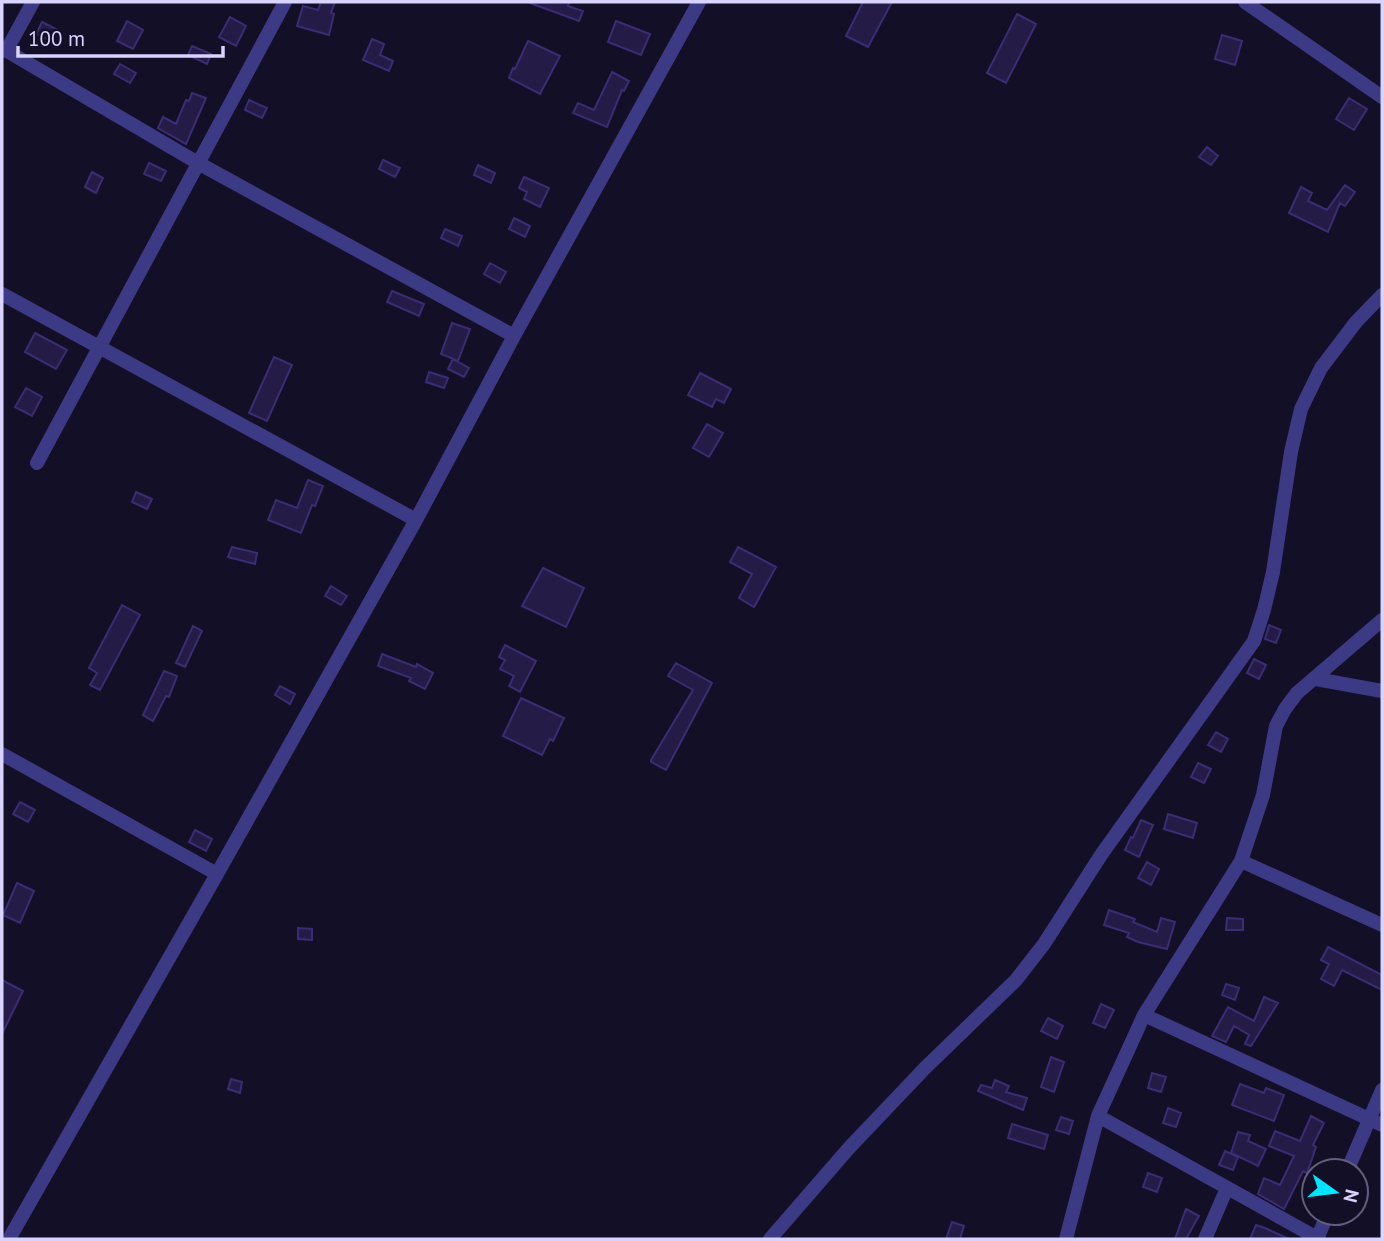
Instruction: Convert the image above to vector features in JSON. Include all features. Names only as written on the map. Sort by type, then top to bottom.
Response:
[{"type":"street","points":[[33,2],[4,50],[198,163],[514,336]]},
{"type":"street","points":[[37,463],[285,2]]},
{"type":"street","points":[[9,1239],[416,520],[514,336],[699,2]]},
{"type":"street","points":[[1245,2],[1382,97]]},
{"type":"street","points":[[2,294],[416,520]]},
{"type":"street","points":[[770,1239],[849,1148],[1016,980],[1044,944],[1101,855],[1254,641],[1273,572],[1291,452],[1301,409],[1321,368],[1356,322],[1382,295]]},
{"type":"street","points":[[1066,1239],[1098,1116],[1144,1015],[1241,861],[1263,794],[1276,726],[1297,693],[1382,621]]},
{"type":"street","points":[[1316,679],[1382,691]]},
{"type":"street","points":[[2,754],[218,874]]},
{"type":"street","points":[[1241,861],[1382,925]]},
{"type":"street","points":[[1144,1015],[1376,1122]]},
{"type":"street","points":[[1355,1157],[1376,1122],[1382,1090]]},
{"type":"street","points":[[1098,1116],[1318,1239]]},
{"type":"street","points":[[1205,1239],[1227,1188]]},
{"type":"building","points":[[321,2],[335,2],[329,35],[297,26],[303,6],[318,10]]},
{"type":"building","points":[[530,2],[569,2],[568,6],[583,11],[579,21]]},
{"type":"building","points":[[863,2],[892,2],[868,47],[846,36]]},
{"type":"building","points":[[1017,14],[1036,24],[1006,83],[987,73]]},
{"type":"building","points":[[230,17],[246,26],[236,46],[219,37]]},
{"type":"building","points":[[127,21],[143,30],[133,49],[117,41]]},
{"type":"building","points":[[616,21],[650,34],[641,55],[608,42]]},
{"type":"building","points":[[42,22],[58,30],[52,42],[36,34]]},
{"type":"building","points":[[1222,35],[1242,41],[1235,65],[1215,59]]},
{"type":"building","points":[[372,39],[384,44],[380,55],[393,61],[389,71],[363,60]]},
{"type":"building","points":[[528,41],[560,56],[540,94],[509,78]]},
{"type":"building","points":[[192,46],[211,54],[207,64],[188,55]]},
{"type":"building","points":[[120,64],[136,73],[130,83],[114,74]]},
{"type":"building","points":[[612,72],[629,81],[624,91],[622,90],[607,127],[573,113],[578,103],[594,110]]},
{"type":"building","points":[[192,93],[206,98],[186,144],[158,128],[163,117],[176,124],[186,100],[189,101]]},
{"type":"building","points":[[1349,98],[1367,109],[1354,130],[1336,119]]},
{"type":"building","points":[[249,100],[267,108],[262,118],[245,110]]},
{"type":"building","points":[[1207,147],[1218,156],[1211,165],[1199,157]]},
{"type":"building","points":[[383,160],[400,168],[395,177],[379,169]]},
{"type":"building","points":[[149,163],[166,171],[161,181],[144,174]]},
{"type":"building","points":[[478,165],[495,173],[491,183],[474,175]]},
{"type":"building","points":[[92,172],[103,178],[96,193],[85,187]]},
{"type":"building","points":[[524,177],[549,188],[540,207],[524,199],[527,192],[519,188]]},
{"type":"building","points":[[1345,185],[1355,192],[1345,206],[1340,203],[1328,232],[1289,213],[1301,187],[1312,193],[1308,201],[1327,210]]},
{"type":"building","points":[[514,218],[530,226],[525,237],[509,229]]},
{"type":"building","points":[[445,229],[462,236],[458,246],[441,238]]},
{"type":"building","points":[[490,263],[506,272],[500,283],[484,274]]},
{"type":"building","points":[[392,291],[424,304],[419,316],[387,302]]},
{"type":"building","points":[[452,323],[470,329],[458,361],[441,354]]},
{"type":"building","points":[[35,333],[67,350],[56,369],[25,352]]},
{"type":"building","points":[[274,357],[292,365],[267,421],[249,413]]},
{"type":"building","points":[[453,359],[469,368],[464,377],[448,369]]},
{"type":"building","points":[[429,372],[448,378],[444,388],[426,382]]},
{"type":"building","points":[[700,373],[731,389],[724,403],[716,399],[712,407],[688,395]]},
{"type":"building","points":[[26,388],[42,397],[32,416],[15,407]]},
{"type":"building","points":[[707,424],[723,433],[709,457],[693,448]]},
{"type":"building","points":[[308,480],[323,486],[301,533],[268,520],[276,500],[297,508]]},
{"type":"building","points":[[136,492],[152,499],[147,509],[132,502]]},
{"type":"building","points":[[232,547],[257,553],[255,564],[228,557]]},
{"type":"building","points":[[738,547],[776,567],[754,607],[739,598],[752,574],[730,562]]},
{"type":"building","points":[[543,568],[584,588],[566,627],[522,606]]},
{"type":"building","points":[[331,586],[347,596],[341,605],[325,596]]},
{"type":"building","points":[[122,605],[140,615],[100,690],[90,685],[97,673],[89,668]]},
{"type":"building","points":[[1269,625],[1281,630],[1276,643],[1265,639]]},
{"type":"building","points":[[193,626],[202,631],[185,667],[176,663]]},
{"type":"building","points":[[505,645],[536,661],[520,692],[509,686],[514,676],[500,669],[505,660],[499,657]]},
{"type":"building","points":[[382,654],[416,667],[417,664],[433,673],[425,689],[409,681],[411,678],[378,666]]},
{"type":"building","points":[[1254,659],[1266,665],[1259,679],[1247,673]]},
{"type":"building","points":[[676,663],[712,683],[666,770],[651,760],[693,690],[668,676]]},
{"type":"building","points":[[164,671],[177,676],[169,697],[166,696],[153,721],[143,715]]},
{"type":"building","points":[[280,686],[295,694],[290,704],[275,695]]},
{"type":"building","points":[[521,698],[564,718],[553,741],[550,739],[542,755],[503,736]]},
{"type":"building","points":[[1216,732],[1228,739],[1221,752],[1208,745]]},
{"type":"building","points":[[1198,763],[1211,769],[1204,783],[1191,777]]},
{"type":"building","points":[[20,802],[35,810],[28,822],[13,814]]},
{"type":"building","points":[[1168,814],[1197,823],[1193,838],[1164,829]]},
{"type":"building","points":[[1141,820],[1153,825],[1139,857],[1125,850]]},
{"type":"building","points":[[195,830],[212,839],[206,851],[189,842]]},
{"type":"building","points":[[1147,862],[1159,869],[1151,885],[1138,878]]},
{"type":"building","points":[[17,883],[34,891],[20,923],[3,915]]},
{"type":"building","points":[[1109,910],[1135,919],[1133,922],[1157,932],[1161,918],[1175,922],[1167,949],[1138,942],[1127,937],[1129,933],[1104,925]]},
{"type":"building","points":[[1227,918],[1243,919],[1243,930],[1226,930]]},
{"type":"building","points":[[298,928],[312,929],[312,940],[298,939]]},
{"type":"building","points":[[1328,947],[1382,975],[1382,990],[1342,970],[1334,986],[1321,979],[1329,964],[1321,960]]},
{"type":"building","points":[[2,980],[23,991],[2,1034]]},
{"type":"building","points":[[1226,984],[1239,988],[1235,1000],[1222,995]]},
{"type":"building","points":[[1264,997],[1278,1003],[1251,1046],[1245,1044],[1249,1035],[1234,1026],[1226,1042],[1212,1036],[1228,1007],[1254,1021]]},
{"type":"building","points":[[1101,1004],[1114,1010],[1105,1028],[1093,1023]]},
{"type":"building","points":[[1048,1018],[1063,1026],[1057,1039],[1041,1031]]},
{"type":"building","points":[[1051,1057],[1064,1062],[1054,1092],[1041,1087]]},
{"type":"building","points":[[1152,1073],[1166,1077],[1161,1092],[1148,1088]]},
{"type":"building","points":[[231,1079],[242,1082],[240,1093],[228,1089]]},
{"type":"building","points":[[995,1080],[1009,1086],[1006,1092],[1027,1098],[1023,1110],[978,1091],[981,1085],[992,1088]]},
{"type":"building","points":[[1240,1084],[1264,1093],[1266,1088],[1284,1095],[1274,1121],[1232,1105]]},
{"type":"building","points":[[1168,1108],[1181,1113],[1176,1127],[1163,1123]]},
{"type":"building","points":[[1311,1116],[1324,1123],[1313,1145],[1316,1147],[1313,1157],[1300,1157],[1300,1177],[1284,1209],[1258,1194],[1264,1178],[1280,1185],[1294,1156],[1269,1146],[1275,1131],[1300,1141]]},
{"type":"building","points":[[1061,1117],[1073,1121],[1069,1134],[1056,1130]]},
{"type":"building","points":[[1012,1124],[1048,1135],[1044,1149],[1008,1138]]},
{"type":"building","points":[[1238,1132],[1250,1135],[1248,1141],[1266,1149],[1258,1166],[1231,1153]]},
{"type":"building","points":[[1225,1151],[1238,1157],[1233,1170],[1219,1165]]},
{"type":"building","points":[[1148,1173],[1162,1178],[1157,1192],[1143,1187]]},
{"type":"building","points":[[1186,1209],[1199,1216],[1186,1239],[1175,1239]]},
{"type":"building","points":[[952,1222],[964,1226],[960,1239],[946,1239]]},
{"type":"building","points":[[1256,1225],[1265,1228],[1289,1239],[1250,1239]]}]
